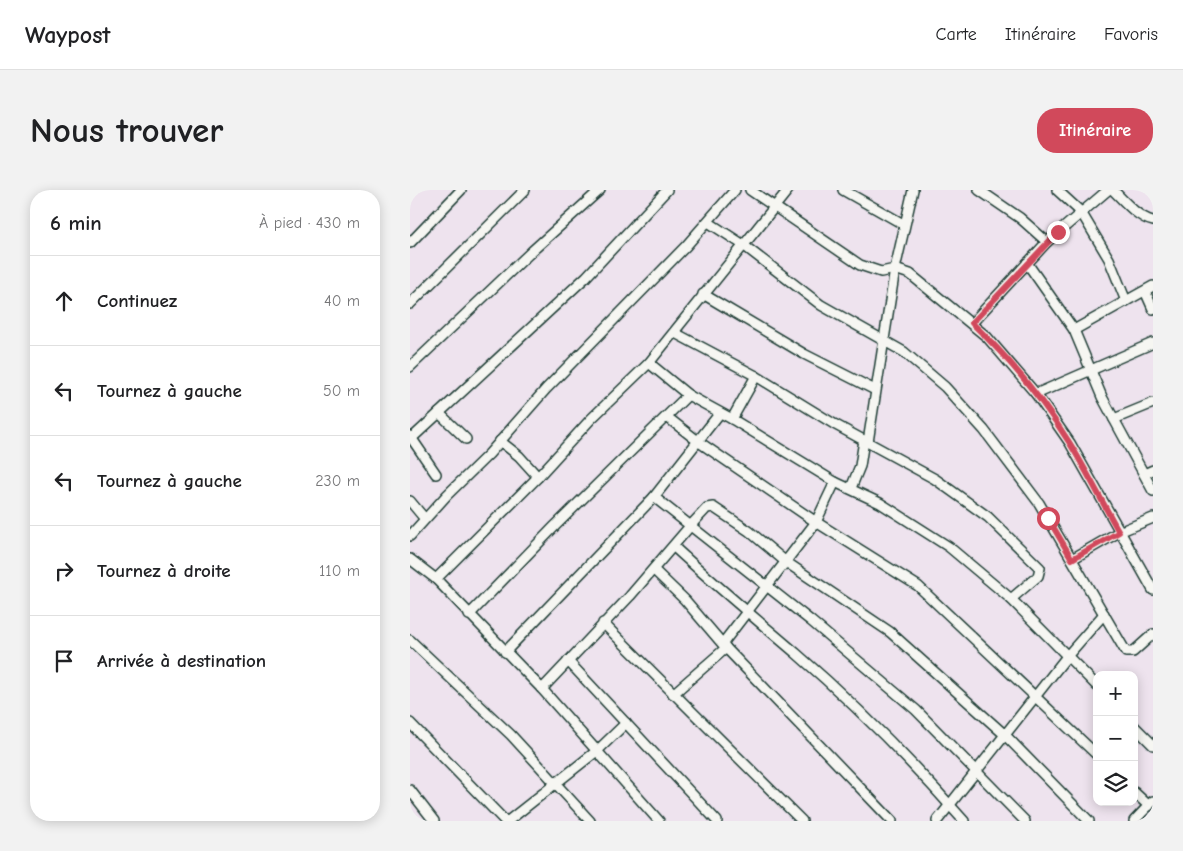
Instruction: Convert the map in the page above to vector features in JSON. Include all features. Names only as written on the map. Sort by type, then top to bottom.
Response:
[{"type":"street","points":[[410,243],[460,190]]},
{"type":"street","points":[[410,304],[525,190]]},
{"type":"street","points":[[410,367],[532,251],[600,190]]},
{"type":"street","points":[[436,474],[411,437],[586,277],[668,190]]},
{"type":"street","points":[[410,536],[500,441],[546,389],[708,222],[735,190]]},
{"type":"street","points":[[750,190],[860,265],[881,272],[895,269],[910,274],[987,337],[1036,394],[1070,443],[1153,590]]},
{"type":"street","points":[[436,579],[649,362],[675,333],[742,244],[788,190]]},
{"type":"street","points":[[843,190],[903,224]]},
{"type":"street","points":[[851,488],[860,466],[866,441],[903,224],[913,190]]},
{"type":"street","points":[[979,190],[1020,218],[1047,242]]},
{"type":"street","points":[[1057,190],[1081,212],[1109,259],[1126,301]]},
{"type":"street","points":[[972,323],[1047,242],[1108,190]]},
{"type":"street","points":[[1113,190],[1131,208],[1146,219],[1153,221]]},
{"type":"street","points":[[708,222],[742,244],[821,305],[904,352],[945,387],[984,430],[1039,503],[1126,652],[1133,652],[1153,634]]},
{"type":"street","points":[[1027,263],[1074,330],[1090,371],[1153,491]]},
{"type":"street","points":[[1074,330],[1149,289],[1153,309]]},
{"type":"street","points":[[703,294],[804,354],[875,390]]},
{"type":"street","points":[[675,333],[756,376],[866,441],[904,460],[972,504],[1040,568],[1038,576],[1011,599]]},
{"type":"street","points":[[1036,394],[1153,343]]},
{"type":"street","points":[[649,362],[688,396],[732,419],[834,482],[851,488],[880,503],[948,547],[1011,599],[1093,682]]},
{"type":"street","points":[[732,419],[756,376]]},
{"type":"street","points":[[469,615],[555,526],[688,396]]},
{"type":"street","points":[[1114,419],[1153,403]]},
{"type":"street","points":[[439,413],[466,439]]},
{"type":"street","points":[[505,652],[654,498],[720,413]]},
{"type":"street","points":[[666,417],[699,442],[816,522],[918,586],[1093,752]]},
{"type":"street","points":[[500,441],[519,456],[538,477]]},
{"type":"street","points":[[1144,474],[1153,470]]},
{"type":"street","points":[[673,694],[725,646],[766,587],[816,522],[834,482]]},
{"type":"street","points":[[654,498],[691,525],[766,587],[811,621],[916,710],[1025,821]]},
{"type":"street","points":[[410,501],[425,519]]},
{"type":"street","points":[[542,689],[654,570],[691,525],[707,508],[713,507],[749,531],[786,562],[890,632],[1005,735],[1089,821]]},
{"type":"street","points":[[1072,559],[1119,532],[1153,518]]},
{"type":"street","points":[[674,547],[747,613],[820,675],[896,748],[964,821]]},
{"type":"street","points":[[410,559],[436,579],[542,689],[659,821]]},
{"type":"street","points":[[654,570],[685,600],[725,646],[892,821]]},
{"type":"street","points":[[937,821],[1068,655],[1104,614]]},
{"type":"street","points":[[603,623],[802,821]]},
{"type":"street","points":[[410,640],[511,735],[590,821]]},
{"type":"street","points":[[568,662],[717,821]]},
{"type":"street","points":[[410,723],[507,821],[598,750],[626,723]]},
{"type":"street","points":[[1138,730],[1153,745]]},
{"type":"street","points":[[548,775],[564,776]]},
{"type":"street","points":[[410,790],[434,821]]},
{"type":"street","points":[[1134,821],[1151,803],[1138,795]]},
{"type":"route","points":[[1048,518],[1072,559],[1119,532],[1070,443],[1036,394],[987,337],[972,323],[1058,232]]}]
